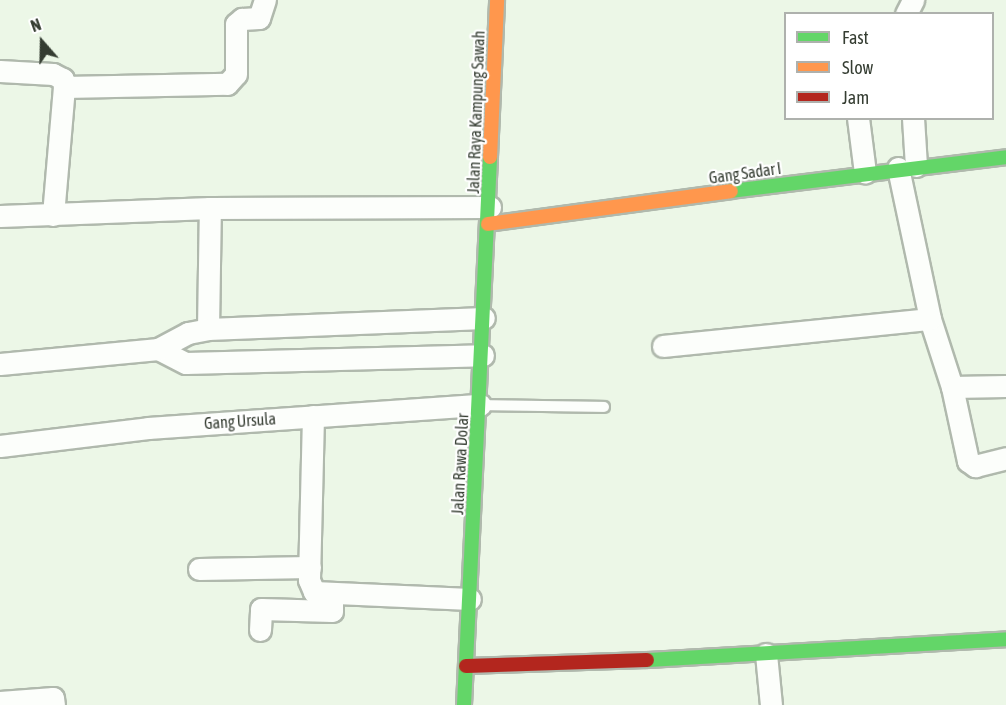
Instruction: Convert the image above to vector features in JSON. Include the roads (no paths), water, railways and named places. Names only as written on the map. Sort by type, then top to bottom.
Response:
[{"type":"street","points":[[64,87],[227,84],[236,74],[236,24],[242,19],[259,18],[265,0]]},
{"type":"street","name":"Jalan Raya Kampung Sawah","points":[[489,216],[497,0]]},
{"type":"street","points":[[0,71],[53,74],[63,79],[53,216]]},
{"type":"street","points":[[858,120],[865,173]]},
{"type":"street","points":[[913,120],[907,167],[930,319],[952,387],[968,461],[975,466],[1006,458]]},
{"type":"street","name":"Gang Sadar I","points":[[489,216],[907,167],[1006,158]]},
{"type":"street","points":[[0,216],[53,216],[210,208],[489,216]]},
{"type":"street","points":[[208,329],[210,208]]},
{"type":"street","name":"Jalan Rawa Dolar","points":[[464,705],[489,216]]},
{"type":"street","points":[[0,366],[158,349],[188,333],[208,329],[484,318]]},
{"type":"street","points":[[663,346],[930,319]]},
{"type":"street","points":[[158,349],[186,363],[483,355]]},
{"type":"street","points":[[952,387],[1006,386]]},
{"type":"street","name":"Gang Ursula","points":[[0,446],[148,428],[480,405]]},
{"type":"street","points":[[313,416],[310,587],[314,592],[470,598]]},
{"type":"street","points":[[200,568],[310,567]]},
{"type":"street","points":[[260,630],[261,609],[332,611],[332,594]]},
{"type":"street","points":[[466,666],[766,654],[1006,639]]},
{"type":"street","points":[[766,654],[771,705]]},
{"type":"street","points":[[0,702],[53,698],[54,705]]},
{"type":"lane","points":[[480,405],[604,406]]}]
